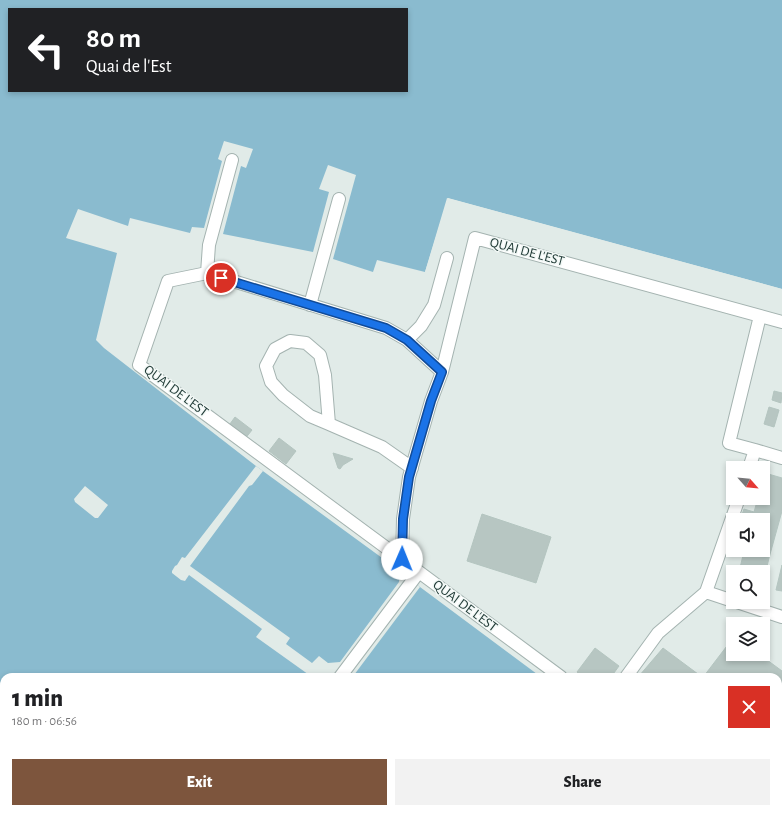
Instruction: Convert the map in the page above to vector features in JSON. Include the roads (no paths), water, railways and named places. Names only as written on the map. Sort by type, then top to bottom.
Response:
[{"type":"lane","points":[[208,273],[209,245],[232,160]]},
{"type":"lane","points":[[310,305],[339,199]]},
{"type":"lane","name":"QUAI DE L'EST","points":[[556,673],[139,365],[168,281],[208,273],[386,328],[407,340],[442,372],[475,238],[782,322]]},
{"type":"lane","points":[[407,340],[421,326],[434,305],[447,258]]},
{"type":"lane","points":[[760,316],[729,443],[782,458]]},
{"type":"lane","points":[[329,424],[325,375],[320,355],[306,343],[290,341],[275,349],[266,366],[271,382],[283,395],[310,416],[382,447],[412,468]]},
{"type":"lane","points":[[402,559],[403,519],[409,477],[431,401],[442,372]]},
{"type":"lane","points":[[751,461],[755,450]]},
{"type":"lane","points":[[629,673],[658,633],[706,592],[737,505]]},
{"type":"lane","points":[[343,673],[419,572]]},
{"type":"lane","points":[[706,592],[726,599]]},
{"type":"lane","points":[[758,609],[782,617]]},
{"type":"water","points":[[0,0],[782,0],[782,289],[448,198],[425,272],[377,260],[373,272],[333,259],[356,175],[328,165],[319,189],[329,192],[313,252],[223,234],[241,166],[246,168],[253,149],[224,141],[218,159],[222,161],[204,228],[192,227],[190,233],[130,218],[128,226],[78,209],[66,238],[117,253],[96,340],[104,348],[256,466],[536,673],[0,673]]}]
